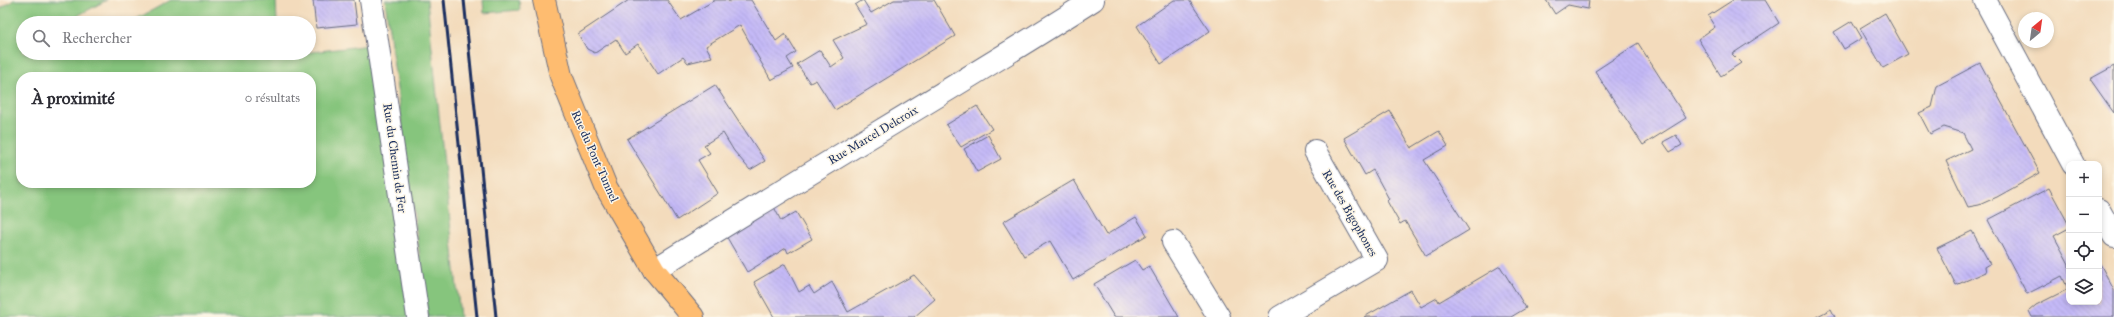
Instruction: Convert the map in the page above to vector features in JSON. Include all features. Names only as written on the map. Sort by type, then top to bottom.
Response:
[{"type":"main road","name":"Rue du Pont Tunnel","points":[[544,0],[561,76],[606,187],[654,270],[693,317]]},
{"type":"street","name":"Rue du Chemin de Fer","points":[[371,0],[418,317]]},
{"type":"street","name":"Rue Marcel Delcroix","points":[[654,270],[784,188],[1006,55],[1093,0]]},
{"type":"street","points":[[1985,0],[2071,161]]},
{"type":"street","name":"Rue des Bigophones","points":[[1280,317],[1377,260],[1314,151]]},
{"type":"street","points":[[2102,215],[2114,236]]},
{"type":"street","points":[[1173,242],[1219,317]]},
{"type":"green space","points":[[14,0],[107,0],[77,16],[16,16],[16,60],[316,60],[316,51],[370,45],[409,317],[0,317],[0,9]]},
{"type":"green space","points":[[171,0],[276,0],[277,16],[142,16]]},
{"type":"green space","points":[[385,0],[427,0],[460,317],[428,317]]},
{"type":"green space","points":[[483,0],[519,0],[520,10],[484,13]]},
{"type":"building","points":[[313,0],[354,0],[357,24],[316,28],[316,16],[315,16]]},
{"type":"building","points":[[629,0],[667,0],[681,20],[715,0],[728,0],[729,2],[732,0],[751,0],[776,41],[785,34],[796,52],[787,58],[793,68],[771,80],[740,25],[706,46],[712,57],[688,63],[683,57],[658,74],[638,44],[625,53],[616,39],[595,53],[587,49],[578,34]]},
{"type":"building","points":[[863,0],[871,13],[894,0],[934,0],[955,36],[835,110],[816,80],[810,83],[797,64],[820,50],[831,67],[844,58],[833,40],[867,24],[855,5]]},
{"type":"building","points":[[1174,0],[1189,0],[1210,31],[1161,64],[1137,26]]},
{"type":"building","points":[[1546,0],[1589,0],[1588,9],[1568,5],[1555,14]]},
{"type":"building","points":[[1733,0],[1765,0],[1779,23],[1732,54],[1741,63],[1721,76],[1698,39],[1715,27],[1708,16]]},
{"type":"building","points":[[1885,13],[1908,54],[1883,68],[1860,28]]},
{"type":"building","points":[[1852,21],[1862,38],[1844,49],[1834,32]]},
{"type":"building","points":[[1638,43],[1686,118],[1643,145],[1595,71]]},
{"type":"building","points":[[1980,63],[2040,173],[1997,197],[1979,205],[1968,207],[1946,161],[1971,149],[1963,133],[1944,127],[1930,134],[1919,113],[1932,107],[1937,86]]},
{"type":"building","points":[[2114,66],[2114,113],[2090,79]]},
{"type":"building","points":[[715,85],[765,161],[750,170],[734,151],[723,133],[704,145],[710,153],[698,160],[718,193],[677,220],[627,139]]},
{"type":"building","points":[[977,106],[992,129],[961,147],[946,125]]},
{"type":"building","points":[[1390,111],[1411,148],[1439,131],[1448,146],[1424,160],[1469,230],[1426,256],[1405,221],[1400,224],[1387,201],[1389,199],[1373,170],[1365,175],[1344,138]]},
{"type":"building","points":[[988,135],[1001,159],[977,172],[964,149]]},
{"type":"building","points":[[1676,135],[1682,145],[1670,152],[1663,142]]},
{"type":"building","points":[[1074,180],[1106,235],[1136,217],[1147,235],[1073,280],[1050,241],[1024,256],[1003,222]]},
{"type":"building","points":[[2049,188],[2066,219],[2066,230],[2054,236],[2066,258],[2066,285],[2062,276],[2027,294],[1988,220]]},
{"type":"building","points":[[772,203],[781,221],[796,212],[812,239],[788,253],[786,248],[747,272],[725,234]]},
{"type":"building","points":[[1972,231],[1990,264],[1985,267],[1986,272],[1956,285],[1937,248]]},
{"type":"building","points":[[1135,260],[1142,270],[1149,266],[1179,317],[1114,317],[1094,284]]},
{"type":"building","points":[[785,264],[799,292],[809,286],[814,294],[832,282],[848,312],[914,275],[935,299],[914,317],[774,317],[754,282]]},
{"type":"building","points":[[1500,266],[1526,308],[1511,317],[1364,317],[1411,290],[1421,307],[1437,298],[1439,302]]},
{"type":"building","points":[[2102,268],[2114,290],[2114,317],[2032,317],[2029,311],[2036,305],[2066,290],[2066,305],[2102,305]]},
{"type":"building","points":[[1831,309],[1835,317],[1816,317]]},
{"type":"railway","points":[[444,0],[477,317]]},
{"type":"railway","points":[[464,0],[496,317]]}]
